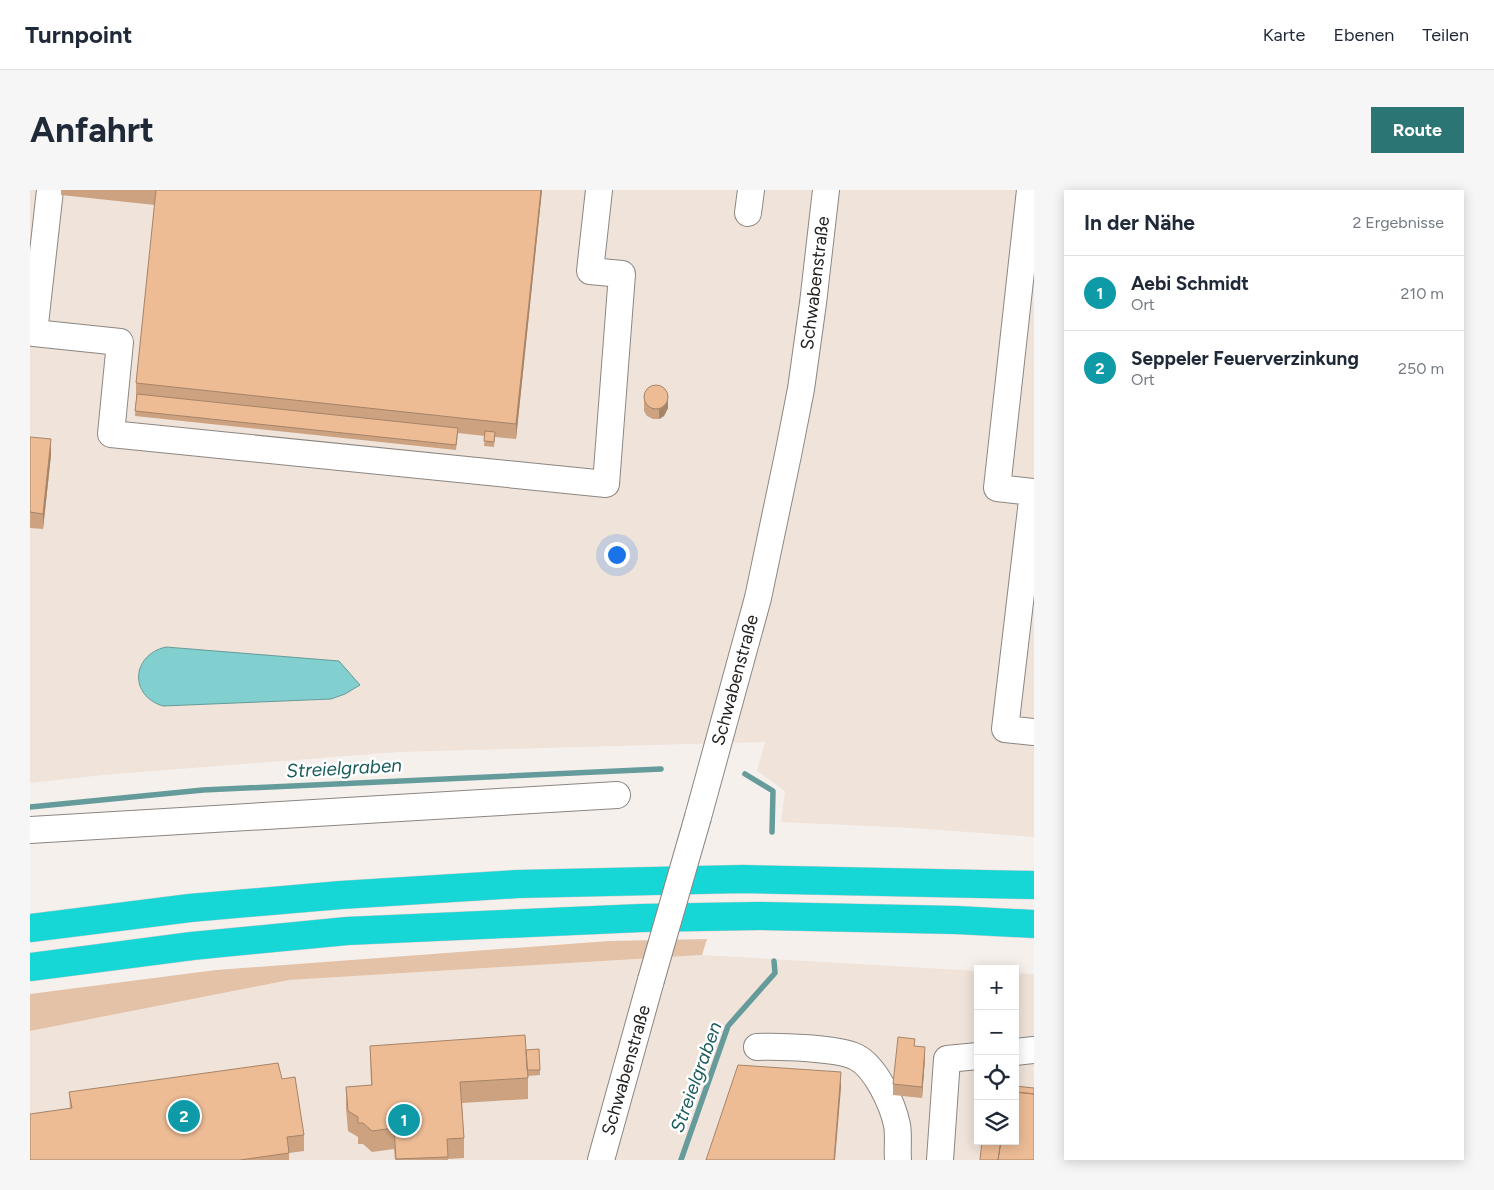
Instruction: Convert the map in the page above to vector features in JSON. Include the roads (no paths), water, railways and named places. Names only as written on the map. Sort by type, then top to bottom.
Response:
[{"type":"highway","points":[[30,928],[190,908],[341,895],[518,884],[743,879],[1034,885]]},
{"type":"highway","points":[[30,966],[192,946],[347,931],[631,918],[778,917],[956,920],[1034,924]]},
{"type":"street","points":[[50,190],[34,333],[120,342],[111,434],[606,484],[622,274],[590,271],[599,190]]},
{"type":"street","name":"Schwabenstraße","points":[[601,1160],[758,598],[800,389],[812,313],[826,190]]},
{"type":"street","points":[[1030,190],[997,488],[1034,492],[1005,729],[1034,732]]},
{"type":"street","points":[[30,830],[617,795]]},
{"type":"street","points":[[757,1047],[832,1051],[856,1057],[864,1063],[879,1082],[895,1117],[898,1160]]},
{"type":"street","points":[[1019,1052],[1034,1050]]},
{"type":"street","points":[[940,1160],[947,1059],[974,1056]]},
{"type":"water","points":[[166,647],[339,661],[360,685],[345,694],[331,699],[163,706],[152,701],[144,694],[139,676],[146,658],[154,651]]},
{"type":"waterway","name":"Streielgraben","points":[[30,807],[203,790],[661,769]]},
{"type":"waterway","name":"Streielgraben","points":[[745,774],[773,791],[772,832]]},
{"type":"waterway","name":"Streielgraben","points":[[681,1160],[728,1026],[775,973],[774,961]]},
{"type":"place","name":"Seppeler Feuerverzinkung","points":[[184,1116]]},
{"type":"place","name":"Aebi Schmidt","points":[[404,1120]]}]
